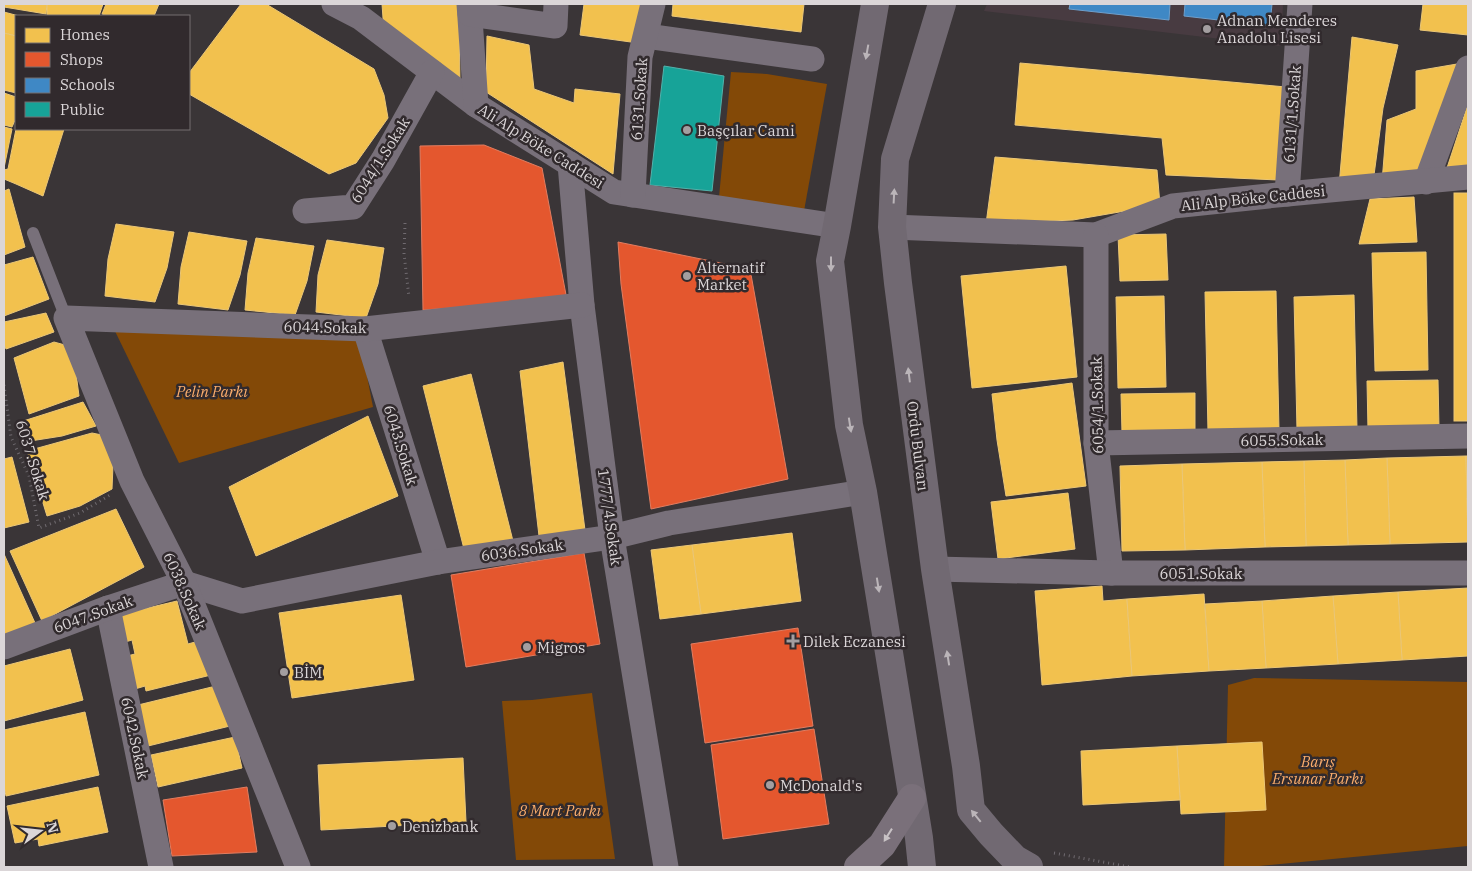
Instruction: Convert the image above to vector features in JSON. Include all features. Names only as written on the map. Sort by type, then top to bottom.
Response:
[{"type":"main road","points":[[875,4],[830,262],[850,425],[919,838],[922,867]]},
{"type":"main road","name":"Ordu Bulvarı","points":[[942,4],[895,159],[892,227],[934,569],[966,766],[971,810],[1019,860]]},
{"type":"main road","points":[[858,867],[882,845],[912,798]]},
{"type":"street","name":"Ali Alp Böke Caddesi","points":[[334,4],[361,11],[432,72],[476,106],[614,192],[837,226]]},
{"type":"street","points":[[476,106],[470,9],[556,26],[556,4]]},
{"type":"street","name":"6131.Sokak","points":[[633,195],[640,57],[653,4]]},
{"type":"street","name":"6131/1.Sokak","points":[[1287,194],[1300,4]]},
{"type":"street","points":[[646,36],[812,59]]},
{"type":"street","points":[[1426,182],[1468,68]]},
{"type":"street","name":"6044/1.Sokak","points":[[305,211],[353,207],[383,160],[432,72]]},
{"type":"street","name":"1777/4.Sokak","points":[[570,164],[582,305],[612,537],[666,867]]},
{"type":"street","name":"Ali Alp Böke Caddesi","points":[[892,227],[1096,235],[1173,206],[1468,178]]},
{"type":"street","name":"6054/1.Sokak","points":[[1096,235],[1096,443],[1111,573]]},
{"type":"street","name":"6044.Sokak","points":[[66,318],[365,329],[582,305]]},
{"type":"street","name":"6038.Sokak","points":[[66,318],[132,482],[184,583],[298,867]]},
{"type":"street","name":"6043.Sokak","points":[[365,329],[438,562]]},
{"type":"street","name":"6055.Sokak","points":[[1096,443],[1468,436]]},
{"type":"street","name":"6036.Sokak","points":[[184,583],[242,601],[438,562],[612,537],[669,523],[862,492]]},
{"type":"street","name":"6051.Sokak","points":[[934,569],[1111,573],[1468,573]]},
{"type":"street","name":"6047.Sokak","points":[[4,647],[108,608],[184,583]]},
{"type":"street","name":"6042.Sokak","points":[[108,608],[162,867]]},
{"type":"lane","points":[[33,233],[66,318]]},
{"type":"path","points":[[405,223],[404,254],[411,325]]},
{"type":"path","name":"6037.Sokak","points":[[4,385],[11,437],[29,476],[39,528],[80,513],[132,482]]},
{"type":"path","points":[[1019,860],[1035,849],[1130,867]]},
{"type":"shaded area","name":"Adnan Menderes Anadolu Lisesi","points":[[987,4],[1283,4],[1281,46],[984,11]]},
{"type":"green space","points":[[731,72],[767,74],[827,84],[804,211],[719,197]]},
{"type":"green space","name":"Pelin Parkı","points":[[113,327],[360,340],[373,407],[179,463]]},
{"type":"green space","name":"Barış Ersunar Parkı","points":[[1254,678],[1468,682],[1468,846],[1249,867],[1224,867],[1228,685]]},
{"type":"green space","name":"8 Mart Parkı","points":[[592,693],[615,859],[516,860],[502,701],[532,700]]},
{"type":"building: Homes","points":[[4,4],[47,4],[46,14],[4,7]]},
{"type":"building: Homes","points":[[47,4],[103,4],[99,15],[47,15]]},
{"type":"building: Homes","points":[[106,4],[159,4],[154,15],[102,14]]},
{"type":"building: Homes","points":[[241,4],[266,4],[374,69],[384,95],[388,118],[356,163],[329,174],[190,95],[190,72]]},
{"type":"building: Homes","points":[[382,4],[459,4],[460,85],[384,32]]},
{"type":"building: Homes","points":[[584,4],[644,4],[638,43],[580,35]]},
{"type":"building: Homes","points":[[673,4],[804,4],[801,32],[672,16]]},
{"type":"building: Homes","points":[[1423,4],[1468,4],[1468,35],[1420,30]]},
{"type":"building: Homes","points":[[4,12],[15,15],[15,36],[4,33]]},
{"type":"building: Homes","points":[[4,33],[15,36],[15,93],[4,90]]},
{"type":"building: Homes","points":[[487,36],[529,45],[534,89],[574,103],[575,89],[620,94],[613,174],[486,92]]},
{"type":"building: Homes","points":[[1352,37],[1398,45],[1383,108],[1374,175],[1339,186]]},
{"type":"building: Homes","points":[[1020,63],[1286,87],[1278,180],[1166,175],[1162,138],[1015,125]]},
{"type":"building: Homes","points":[[1457,64],[1422,176],[1382,182],[1387,120],[1416,109],[1416,71]]},
{"type":"building: Homes","points":[[4,93],[15,97],[15,120],[12,127],[4,125]]},
{"type":"building: Homes","points":[[1468,104],[1468,171],[1445,174]]},
{"type":"building: Homes","points":[[4,127],[12,129],[4,168]]},
{"type":"building: Homes","points":[[16,130],[64,130],[43,196],[4,179],[4,170],[8,169]]},
{"type":"building: Homes","points":[[995,157],[1157,170],[1160,205],[1073,220],[986,224]]},
{"type":"building: Homes","points":[[9,189],[25,247],[4,255],[4,191]]},
{"type":"building: Homes","points":[[1454,193],[1468,193],[1468,421],[1454,421]]},
{"type":"building: Homes","points":[[1414,197],[1417,242],[1359,244],[1370,199]]},
{"type":"building: Homes","points":[[116,224],[174,232],[167,268],[155,302],[105,296],[108,259]]},
{"type":"building: Homes","points":[[189,232],[247,241],[240,275],[228,310],[178,304],[181,267]]},
{"type":"building: Homes","points":[[1166,234],[1168,280],[1120,281],[1118,235]]},
{"type":"building: Homes","points":[[256,238],[314,246],[307,281],[295,315],[245,310],[248,273]]},
{"type":"building: Homes","points":[[327,240],[384,248],[378,284],[366,318],[316,312],[318,275]]},
{"type":"building: Homes","points":[[1426,252],[1428,370],[1375,371],[1372,253]]},
{"type":"building: Homes","points":[[33,257],[49,299],[4,316],[4,265]]},
{"type":"building: Homes","points":[[1066,266],[1077,377],[972,388],[961,276]]},
{"type":"building: Homes","points":[[1276,291],[1279,431],[1208,432],[1205,292]]},
{"type":"building: Homes","points":[[1354,295],[1357,429],[1297,430],[1294,297]]},
{"type":"building: Homes","points":[[1164,296],[1166,387],[1118,388],[1116,297]]},
{"type":"building: Homes","points":[[46,313],[54,332],[6,349],[4,344],[4,322]]},
{"type":"building: Homes","points":[[54,342],[65,345],[76,373],[79,396],[29,414],[14,358]]},
{"type":"building: Homes","points":[[563,362],[585,530],[539,536],[520,371]]},
{"type":"building: Homes","points":[[471,374],[513,541],[465,553],[423,386]]},
{"type":"building: Homes","points":[[1438,380],[1439,428],[1368,430],[1367,381]]},
{"type":"building: Homes","points":[[1072,383],[1086,486],[1006,496],[992,394]]},
{"type":"building: Homes","points":[[1195,393],[1195,431],[1122,433],[1121,394]]},
{"type":"building: Homes","points":[[83,402],[96,426],[62,436],[24,442],[17,423]]},
{"type":"building: Homes","points":[[368,416],[398,496],[256,556],[229,487]]},
{"type":"building: Homes","points":[[92,433],[102,435],[113,465],[112,489],[80,506],[47,516],[27,451]]},
{"type":"building: Homes","points":[[1466,456],[1468,542],[1390,544],[1387,458]]},
{"type":"building: Homes","points":[[1466,456],[1468,456],[1468,542]]},
{"type":"building: Homes","points":[[12,457],[29,522],[4,528],[4,459]]},
{"type":"building: Homes","points":[[1387,458],[1390,544],[1348,545],[1345,460]]},
{"type":"building: Homes","points":[[1345,460],[1348,545],[1306,546],[1304,461]]},
{"type":"building: Homes","points":[[1304,461],[1306,546],[1265,547],[1262,462]]},
{"type":"building: Homes","points":[[1262,462],[1265,547],[1185,550],[1182,464]]},
{"type":"building: Homes","points":[[1182,464],[1185,550],[1122,551],[1120,466]]},
{"type":"building: Homes","points":[[1068,493],[1075,549],[998,559],[991,502]]},
{"type":"building: Homes","points":[[116,509],[144,567],[42,621],[10,551]]},
{"type":"building: Homes","points":[[792,533],[801,601],[701,614],[692,545]]},
{"type":"building: Homes","points":[[692,545],[701,614],[660,619],[651,550]]},
{"type":"building: Homes","points":[[4,554],[35,623],[4,636]]},
{"type":"building: Homes","points":[[1102,586],[1103,601],[1127,599],[1132,676],[1042,685],[1035,591]]},
{"type":"building: Homes","points":[[1468,588],[1468,656],[1402,660],[1398,592]]},
{"type":"building: Homes","points":[[1398,592],[1402,660],[1338,664],[1333,596]]},
{"type":"building: Homes","points":[[1204,594],[1209,671],[1132,676],[1127,599]]},
{"type":"building: Homes","points":[[401,595],[414,680],[292,698],[279,613]]},
{"type":"building: Homes","points":[[1333,596],[1338,664],[1266,668],[1262,601]]},
{"type":"building: Homes","points":[[177,601],[188,644],[202,640],[211,675],[146,691],[145,686],[135,689],[127,656],[135,654],[132,640],[125,642],[118,615]]},
{"type":"building: Homes","points":[[1262,601],[1266,668],[1209,671],[1205,604]]},
{"type":"building: Homes","points":[[70,649],[83,700],[4,721],[4,666]]},
{"type":"building: Homes","points":[[220,685],[230,726],[148,746],[138,705]]},
{"type":"building: Homes","points":[[85,712],[99,775],[6,796],[4,786],[4,730]]},
{"type":"building: Homes","points":[[235,737],[242,768],[158,787],[151,755]]},
{"type":"building: Homes","points":[[1262,742],[1266,810],[1181,814],[1177,746]]},
{"type":"building: Homes","points":[[1177,746],[1180,800],[1083,805],[1081,751]]},
{"type":"building: Homes","points":[[463,758],[466,822],[321,830],[318,765]]},
{"type":"building: Homes","points":[[98,787],[108,832],[39,846],[38,839],[15,843],[7,806]]},
{"type":"building: Shops","points":[[484,145],[542,168],[567,300],[423,310],[420,146]]},
{"type":"building: Shops","points":[[618,242],[750,269],[788,479],[651,509],[621,284]]},
{"type":"building: Shops","points":[[584,553],[600,644],[466,667],[451,575]]},
{"type":"building: Shops","points":[[798,628],[813,726],[705,743],[691,644]]},
{"type":"building: Shops","name":"McDonald's","points":[[814,729],[829,824],[723,839],[711,745]]},
{"type":"building: Shops","points":[[247,787],[257,852],[172,856],[163,800]]},
{"type":"building: Schools","points":[[1070,4],[1170,4],[1169,20],[1069,9]]},
{"type":"building: Schools","name":"Adnan Menderes Anadolu Lisesi","points":[[1185,4],[1272,4],[1270,26],[1184,16]]},
{"type":"building: Public","name":"Başçılar Cami","points":[[664,66],[724,76],[712,191],[650,185]]},
{"type":"place","name":"Adnan Menderes Anadolu Lisesi","points":[[1207,29]]},
{"type":"place","name":"Başçılar Cami","points":[[687,130]]},
{"type":"place","name":"Alternatif Market","points":[[687,276]]},
{"type":"place","name":"Dilek Eczanesi","points":[[793,641]]},
{"type":"place","name":"Migros","points":[[527,647]]},
{"type":"place","name":"BİM","points":[[284,672]]},
{"type":"place","name":"McDonald's","points":[[770,785]]},
{"type":"place","name":"Denizbank","points":[[392,826]]}]
